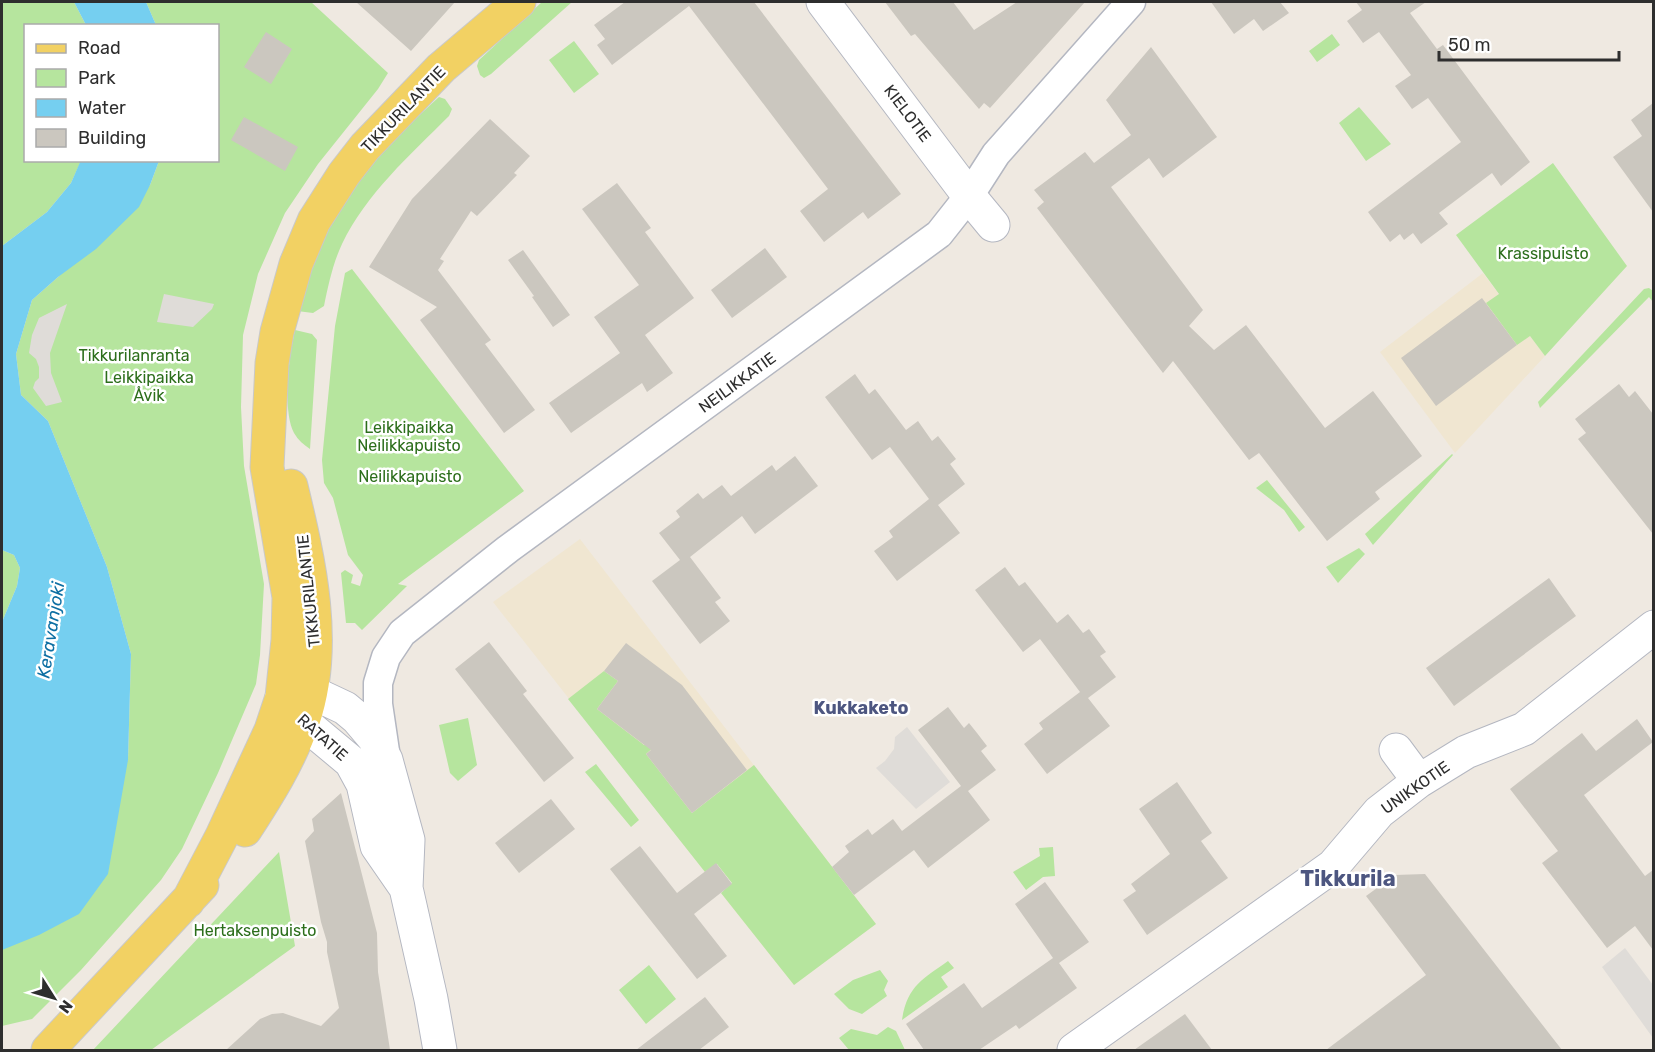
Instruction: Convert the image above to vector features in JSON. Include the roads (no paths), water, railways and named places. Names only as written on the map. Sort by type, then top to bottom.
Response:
[{"type":"main road","name":"TIKKURILANTIE","points":[[478,35],[502,2]]},
{"type":"main road","name":"TIKKURILANTIE","points":[[48,1050],[188,901],[222,836],[271,730],[299,704],[288,640],[288,597],[283,556],[267,467],[272,363],[277,332],[296,264],[314,222],[344,174],[365,147],[431,78],[478,35],[519,2]]},
{"type":"street","name":"KIELOTIE","points":[[823,2],[993,225]]},
{"type":"street","name":"NEILIKKATIE","points":[[386,760],[378,688],[386,657],[402,633],[508,549],[939,234],[969,196],[996,154],[1131,2]]},
{"type":"street","name":"UNIKKOTIE","points":[[1074,1050],[1333,866],[1378,812],[1419,781],[1466,752],[1524,729],[1653,627]]},
{"type":"street","name":"RATATIE","points":[[299,704],[345,708],[374,738],[386,760],[408,840],[406,888],[440,1050]]},
{"type":"street","name":"RATATIE","points":[[299,704],[336,748],[351,762],[358,773],[363,784],[377,846],[406,888]]},
{"type":"street","points":[[1396,750],[1419,781]]},
{"type":"water","points":[[74,2],[146,2],[156,24],[85,24]]},
{"type":"water","name":"Keravanjoki","points":[[80,162],[159,162],[139,207],[96,249],[32,300],[16,354],[21,395],[48,421],[107,567],[131,654],[128,760],[108,874],[79,914],[39,935],[2,950],[2,622],[17,586],[20,568],[14,555],[2,550],[2,246],[47,212],[71,183]]},
{"type":"district","name":"Kukkaketo","points":[[861,708]]},
{"type":"district","name":"Tikkurila","points":[[1348,878]]},
{"type":"park label","name":"Krassipuisto","points":[[1543,253]]},
{"type":"park label","name":"Tikkurilanranta","points":[[134,355]]},
{"type":"park label","name":"Leikkipaikka Åvik","points":[[149,386]]},
{"type":"park label","name":"Leikkipaikka Neilikkapuisto","points":[[409,436]]},
{"type":"park label","name":"Neilikkapuisto","points":[[410,476]]},
{"type":"park label","name":"Hertaksenpuisto","points":[[255,930]]}]
